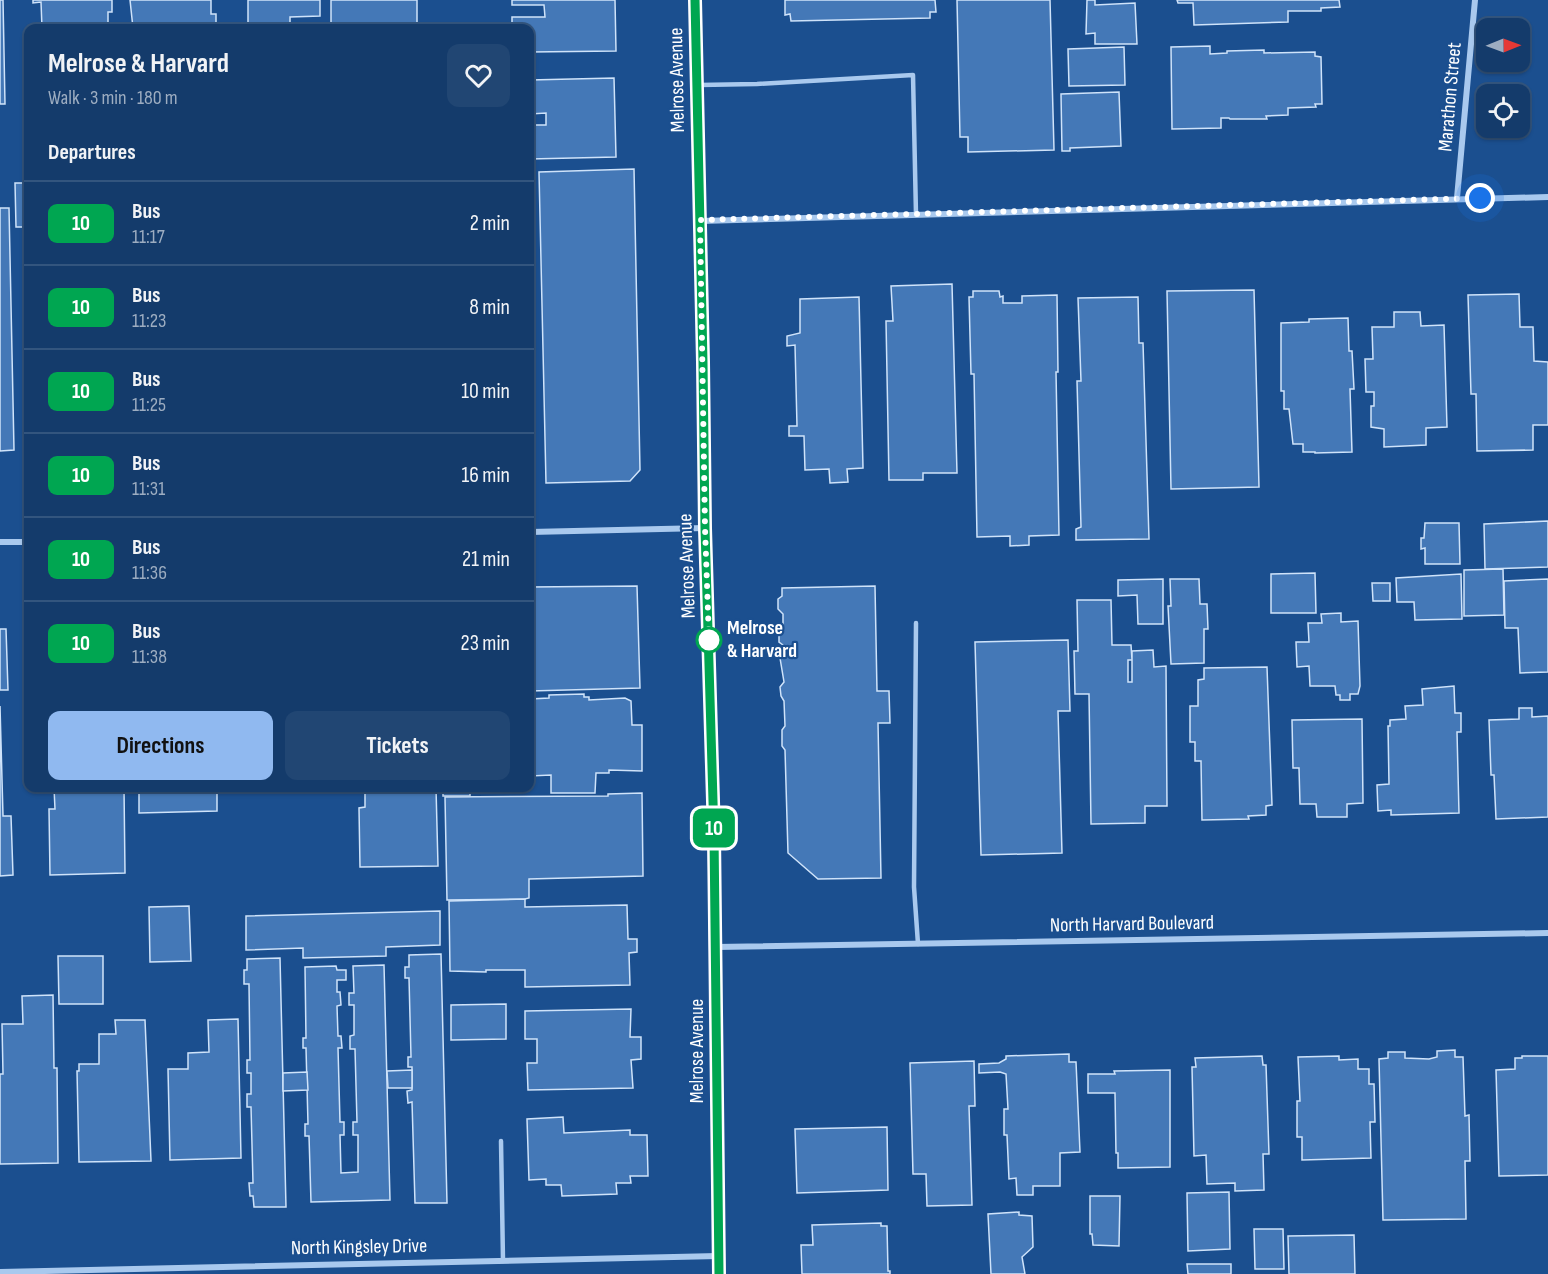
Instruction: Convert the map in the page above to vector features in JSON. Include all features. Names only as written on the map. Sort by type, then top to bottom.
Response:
[{"type":"main road","name":"Melrose Avenue","points":[[695,0],[716,947],[719,1274]]},
{"type":"street","name":"Marathon Street","points":[[1457,198],[1475,0]]},
{"type":"street","points":[[700,220],[1548,197]]},
{"type":"street","points":[[534,532],[705,528]]},
{"type":"street","points":[[0,542],[24,542]]},
{"type":"street","name":"North Harvard Boulevard","points":[[716,947],[1548,933]]},
{"type":"street","name":"North Kingsley Drive","points":[[0,1272],[718,1256]]},
{"type":"lane","points":[[697,85],[913,75],[916,215]]},
{"type":"lane","points":[[916,623],[914,887],[918,944]]},
{"type":"lane","points":[[501,1141],[504,1261]]},
{"type":"building","points":[[0,0],[3,0],[5,104],[0,104]]},
{"type":"building","points":[[33,0],[112,0],[112,12],[108,12],[108,24],[42,24],[41,2],[33,3]]},
{"type":"building","points":[[130,0],[211,0],[211,14],[216,14],[216,24],[133,24]]},
{"type":"building","points":[[248,0],[320,0],[320,16],[290,17],[290,24],[248,24]]},
{"type":"building","points":[[331,0],[417,0],[417,24],[331,24]]},
{"type":"building","points":[[512,0],[615,0],[616,51],[534,52],[534,24],[512,24],[512,17],[545,17],[544,5],[512,5]]},
{"type":"building","points":[[785,0],[935,0],[936,12],[930,12],[930,18],[791,21],[790,14],[785,15]]},
{"type":"building","points":[[957,0],[1050,0],[1054,150],[968,152],[968,137],[960,137]]},
{"type":"building","points":[[1087,0],[1095,0],[1095,5],[1135,3],[1137,44],[1095,44],[1095,33],[1086,34]]},
{"type":"building","points":[[1177,0],[1339,0],[1340,7],[1321,8],[1321,11],[1288,11],[1288,22],[1194,25],[1193,3],[1178,3]]},
{"type":"building","points":[[1210,46],[1210,54],[1264,50],[1264,53],[1315,52],[1315,56],[1321,57],[1322,104],[1315,104],[1316,107],[1288,108],[1288,115],[1266,116],[1267,119],[1221,118],[1221,128],[1172,129],[1171,47]]},
{"type":"building","points":[[1124,47],[1125,85],[1069,86],[1068,49]]},
{"type":"building","points":[[614,78],[616,157],[534,159],[534,125],[546,125],[546,113],[534,114],[534,80]]},
{"type":"building","points":[[1119,92],[1121,146],[1070,148],[1070,151],[1062,151],[1061,94]]},
{"type":"building","points":[[634,169],[640,470],[630,481],[546,483],[539,172]]},
{"type":"building","points":[[15,183],[24,183],[24,227],[16,227]]},
{"type":"building","points":[[0,208],[9,208],[14,450],[0,451]]},
{"type":"building","points":[[952,284],[957,473],[923,473],[923,480],[889,480],[886,321],[893,321],[891,286]]},
{"type":"building","points":[[1254,290],[1259,487],[1171,489],[1167,291]]},
{"type":"building","points":[[973,291],[999,291],[1000,297],[1003,296],[1003,303],[1022,303],[1022,296],[1057,295],[1059,535],[1029,536],[1029,545],[1010,546],[1010,536],[977,537],[974,374],[971,374],[969,297],[973,297]]},
{"type":"building","points":[[1519,294],[1520,327],[1533,327],[1534,361],[1548,362],[1548,425],[1533,425],[1533,450],[1477,451],[1476,394],[1471,394],[1468,295]]},
{"type":"building","points":[[859,297],[863,468],[847,469],[848,482],[830,483],[829,469],[805,470],[804,436],[789,436],[789,426],[797,426],[795,345],[787,346],[787,336],[800,333],[800,299]]},
{"type":"building","points":[[1138,297],[1139,343],[1143,343],[1149,539],[1076,540],[1076,529],[1081,527],[1077,381],[1081,381],[1078,298]]},
{"type":"building","points":[[1394,312],[1420,312],[1421,326],[1444,325],[1447,427],[1426,428],[1426,445],[1384,447],[1384,429],[1371,427],[1374,392],[1366,392],[1365,359],[1373,359],[1372,327],[1394,327]]},
{"type":"building","points":[[1348,318],[1354,389],[1350,389],[1352,452],[1303,452],[1303,444],[1293,444],[1289,409],[1284,409],[1284,391],[1281,391],[1281,323],[1309,322],[1309,319]]},
{"type":"building","points":[[1548,521],[1548,567],[1485,569],[1484,524]]},
{"type":"building","points":[[1425,523],[1459,523],[1460,564],[1425,564],[1425,548],[1421,549],[1421,538],[1424,538]]},
{"type":"building","points":[[1503,569],[1504,615],[1464,616],[1464,570]]},
{"type":"building","points":[[1315,573],[1316,613],[1271,613],[1271,574]]},
{"type":"building","points":[[1461,574],[1462,619],[1415,620],[1414,602],[1397,602],[1396,578]]},
{"type":"building","points":[[1163,579],[1163,624],[1138,624],[1137,595],[1118,596],[1118,580]]},
{"type":"building","points":[[1170,579],[1199,579],[1200,604],[1207,604],[1208,629],[1204,629],[1204,663],[1171,664],[1168,606],[1171,606]]},
{"type":"building","points":[[1548,579],[1548,672],[1520,673],[1518,628],[1505,628],[1504,581]]},
{"type":"building","points":[[1372,583],[1390,583],[1390,601],[1373,601]]},
{"type":"building","points":[[637,586],[640,688],[534,691],[534,587]]},
{"type":"building","points":[[875,586],[877,691],[889,691],[890,723],[878,723],[881,878],[818,879],[788,853],[785,750],[782,746],[782,730],[785,726],[784,701],[780,687],[784,682],[780,658],[783,655],[783,645],[779,642],[783,614],[778,609],[778,599],[782,596],[782,588]]},
{"type":"building","points":[[1077,600],[1111,600],[1112,645],[1131,645],[1132,660],[1132,651],[1153,650],[1154,667],[1166,666],[1167,806],[1145,806],[1145,823],[1091,824],[1089,694],[1075,694],[1074,651],[1078,651]],"holes":[[[1128,660],[1132,660],[1132,682],[1128,682]]]},
{"type":"building","points":[[1341,613],[1341,622],[1358,621],[1360,686],[1358,694],[1350,694],[1350,700],[1340,700],[1340,695],[1336,695],[1335,686],[1310,686],[1309,666],[1297,667],[1296,642],[1309,642],[1308,623],[1322,623],[1321,614]]},
{"type":"building","points":[[0,629],[6,629],[8,690],[0,690]]},
{"type":"building","points":[[1068,640],[1070,711],[1058,711],[1062,853],[981,855],[975,642]]},
{"type":"building","points":[[1267,667],[1272,805],[1266,806],[1266,815],[1248,816],[1249,819],[1202,820],[1201,761],[1195,761],[1195,742],[1190,742],[1190,706],[1198,706],[1198,680],[1204,679],[1204,668]]},
{"type":"building","points":[[1454,686],[1455,713],[1461,713],[1461,732],[1457,732],[1459,813],[1391,815],[1391,810],[1378,811],[1377,785],[1389,784],[1388,726],[1390,726],[1390,720],[1406,719],[1405,706],[1423,705],[1422,689]]},
{"type":"building","points":[[584,694],[584,697],[589,697],[589,700],[625,698],[631,701],[632,725],[642,725],[642,771],[609,770],[609,773],[596,773],[595,793],[551,793],[551,775],[534,776],[534,699],[549,698],[549,695]]},
{"type":"building","points":[[0,706],[3,816],[11,816],[13,875],[0,876]]},
{"type":"building","points":[[1519,708],[1532,708],[1532,717],[1548,716],[1548,817],[1496,819],[1494,775],[1491,775],[1489,720],[1519,719]]},
{"type":"building","points":[[1362,719],[1363,803],[1347,804],[1347,817],[1317,817],[1316,804],[1300,804],[1299,768],[1293,768],[1292,720]]},
{"type":"building","points":[[54,792],[124,792],[125,873],[50,875],[49,809],[55,809]]},
{"type":"building","points":[[139,792],[217,792],[217,811],[139,813]]},
{"type":"building","points":[[365,792],[436,792],[438,866],[360,867],[359,808],[365,807]]},
{"type":"building","points":[[443,792],[470,792],[470,796],[443,796]]},
{"type":"building","points":[[642,793],[643,876],[529,879],[529,898],[447,900],[445,797],[608,796],[608,794]]},
{"type":"building","points":[[525,899],[525,907],[627,905],[628,939],[637,939],[637,952],[629,953],[630,985],[525,987],[525,970],[450,971],[449,901]]},
{"type":"building","points":[[189,906],[191,961],[150,962],[149,907]]},
{"type":"building","points":[[440,911],[440,945],[386,947],[386,956],[303,958],[303,948],[246,950],[246,916]]},
{"type":"building","points":[[441,954],[447,1203],[415,1203],[412,1102],[408,1103],[407,1091],[412,1090],[412,1067],[408,1067],[408,1057],[411,1057],[409,978],[405,978],[405,967],[409,967],[409,955]]},
{"type":"building","points":[[58,956],[103,956],[103,1004],[59,1004]]},
{"type":"building","points":[[280,958],[286,1207],[254,1207],[249,1183],[253,1183],[251,1107],[247,1107],[247,1094],[251,1094],[251,1073],[247,1073],[247,1060],[250,1060],[249,984],[244,984],[244,970],[247,970],[247,959]]},
{"type":"building","points":[[384,965],[390,1200],[311,1202],[309,1136],[305,1136],[305,1124],[308,1124],[306,1048],[303,1048],[303,1038],[306,1038],[305,967],[336,966],[337,970],[346,970],[346,980],[337,980],[337,992],[340,992],[341,1005],[337,1006],[338,1036],[341,1036],[342,1048],[338,1048],[340,1122],[344,1122],[344,1135],[340,1135],[341,1173],[358,1172],[358,1135],[353,1135],[353,1122],[357,1122],[355,1049],[350,1049],[350,1036],[354,1035],[354,1005],[349,1005],[349,993],[354,993],[353,966]]},
{"type":"building","points":[[53,995],[54,1068],[57,1068],[58,1163],[0,1164],[2,1024],[23,1024],[22,996]]},
{"type":"building","points":[[506,1004],[506,1039],[451,1040],[451,1005]]},
{"type":"building","points":[[631,1009],[630,1037],[641,1037],[641,1059],[631,1060],[633,1088],[528,1090],[527,1063],[537,1063],[537,1039],[525,1039],[525,1011]]},
{"type":"building","points":[[238,1019],[241,1158],[170,1160],[168,1069],[188,1069],[188,1053],[209,1052],[208,1020]]},
{"type":"building","points":[[115,1020],[145,1020],[151,1161],[79,1162],[77,1071],[79,1071],[79,1064],[99,1064],[99,1034],[116,1034]]},
{"type":"building","points":[[1455,1050],[1455,1057],[1463,1057],[1465,1116],[1469,1115],[1470,1161],[1465,1161],[1466,1219],[1383,1220],[1379,1059],[1388,1058],[1388,1052],[1405,1052],[1405,1058],[1429,1059],[1437,1057],[1437,1051]]},
{"type":"building","points":[[1069,1054],[1069,1062],[1076,1062],[1080,1152],[1060,1153],[1060,1186],[1033,1186],[1033,1195],[1017,1195],[1016,1178],[1009,1179],[1007,1135],[1004,1135],[1004,1109],[1008,1109],[1006,1074],[979,1073],[979,1064],[999,1063],[1006,1059],[1006,1056]]},
{"type":"building","points":[[1262,1056],[1263,1065],[1266,1065],[1269,1154],[1263,1154],[1264,1190],[1235,1191],[1235,1183],[1207,1184],[1206,1155],[1194,1156],[1192,1067],[1196,1067],[1195,1058]]},
{"type":"building","points":[[1339,1056],[1339,1060],[1358,1059],[1358,1069],[1369,1069],[1369,1084],[1374,1084],[1375,1122],[1370,1122],[1371,1158],[1302,1160],[1302,1137],[1297,1137],[1297,1101],[1300,1101],[1298,1057]]},
{"type":"building","points":[[1522,1056],[1548,1056],[1548,1175],[1499,1176],[1496,1070],[1515,1069],[1515,1058],[1522,1058]]},
{"type":"building","points":[[974,1061],[975,1106],[969,1106],[972,1205],[927,1206],[926,1174],[913,1174],[910,1063]]},
{"type":"building","points":[[412,1070],[412,1088],[388,1088],[387,1071]]},
{"type":"building","points":[[1170,1070],[1170,1167],[1118,1168],[1115,1093],[1088,1093],[1088,1074]]},
{"type":"building","points":[[307,1072],[308,1090],[283,1091],[283,1073]]},
{"type":"building","points":[[563,1117],[564,1133],[630,1130],[630,1135],[647,1135],[648,1176],[630,1176],[631,1183],[616,1183],[617,1194],[562,1196],[561,1185],[546,1185],[546,1179],[529,1180],[527,1119]]},
{"type":"building","points":[[887,1127],[888,1190],[797,1193],[795,1129]]},
{"type":"building","points":[[1229,1192],[1230,1249],[1188,1251],[1187,1193]]},
{"type":"building","points":[[1090,1196],[1120,1196],[1119,1246],[1093,1245],[1092,1234],[1090,1234]]},
{"type":"building","points":[[1019,1212],[1019,1215],[1032,1216],[1033,1247],[1022,1257],[1025,1274],[991,1274],[988,1214]]},
{"type":"building","points":[[881,1223],[881,1226],[887,1226],[888,1271],[890,1274],[802,1274],[801,1245],[813,1245],[812,1225]]},
{"type":"building","points":[[1254,1229],[1283,1229],[1284,1269],[1255,1269]]},
{"type":"building","points":[[1354,1235],[1355,1274],[1289,1274],[1288,1236]]},
{"type":"building","points":[[1187,1264],[1231,1264],[1231,1274],[1188,1274]]},
{"type":"bus line","name":"10","points":[[695,0],[705,528],[714,835],[719,1274]]},
{"type":"place","name":"Melrose & Harvard","points":[[709,640]]},
{"type":"route","points":[[709,640],[700,220],[1480,198]]}]
